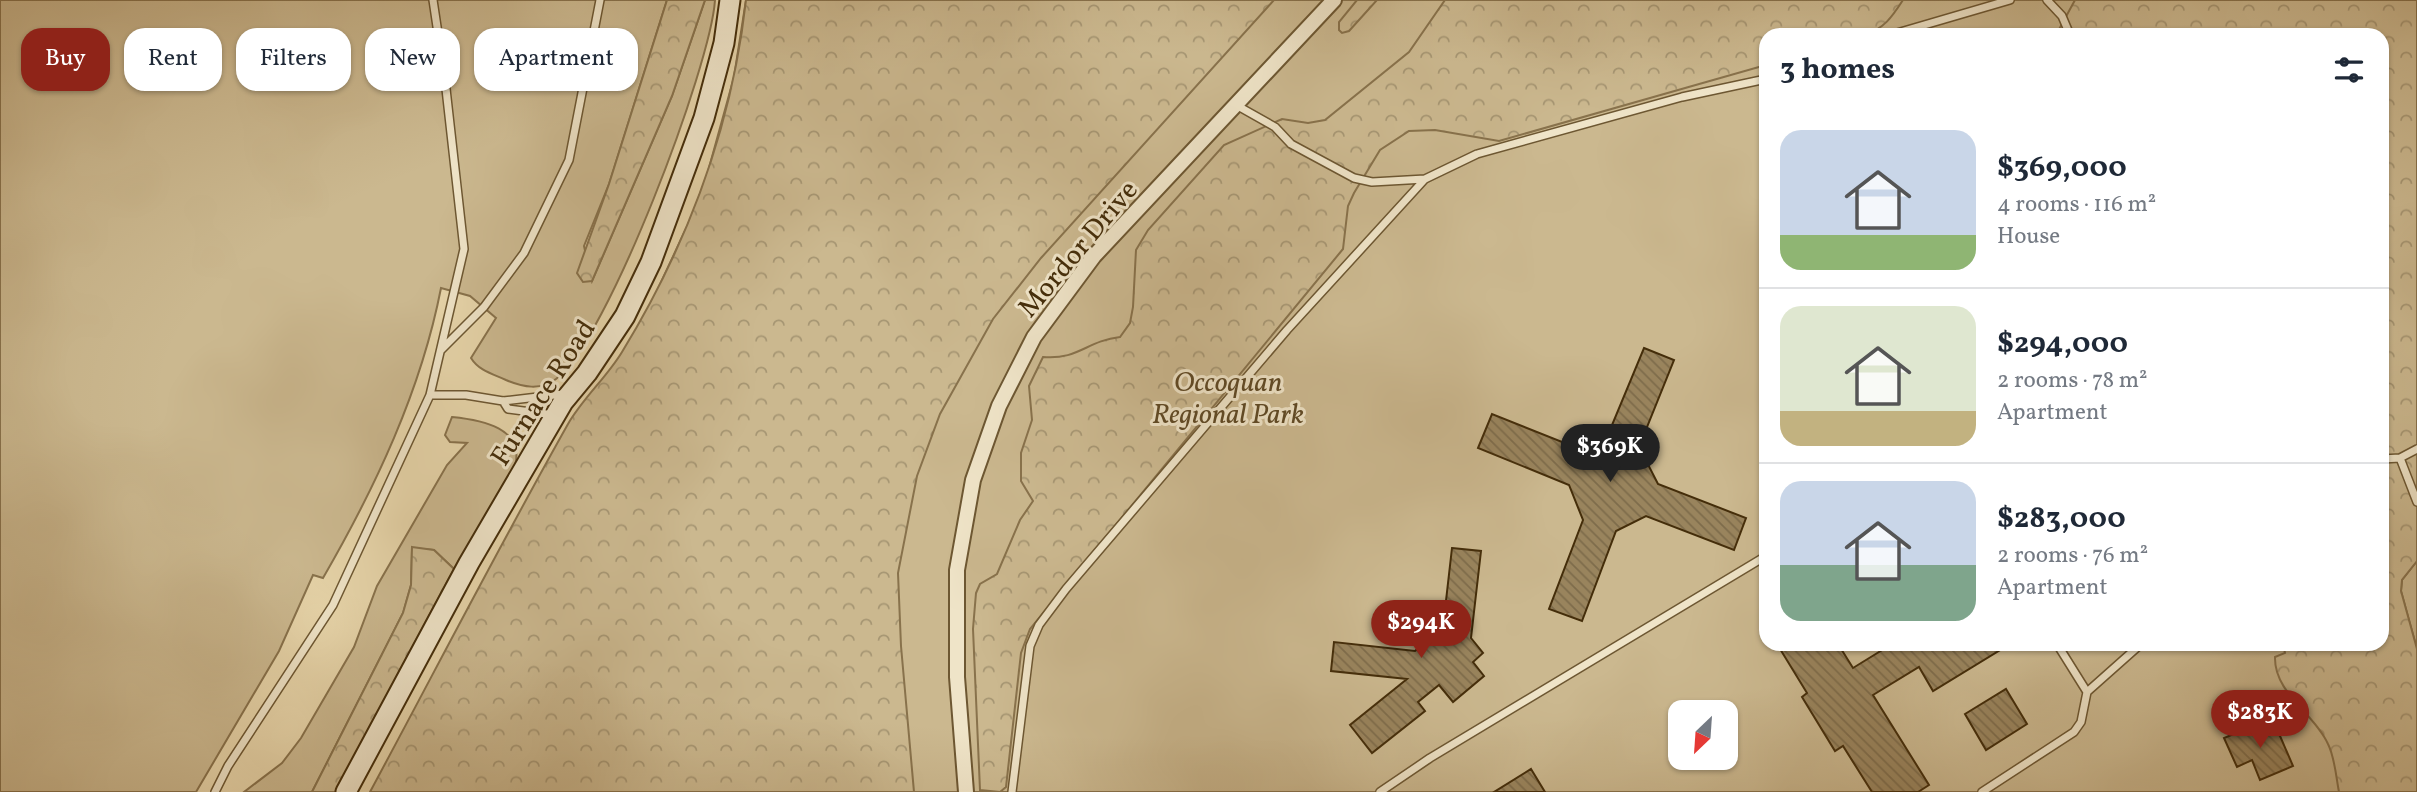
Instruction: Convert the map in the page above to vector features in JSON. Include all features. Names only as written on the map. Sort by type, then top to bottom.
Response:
[{"type":"main road","name":"Furnace Road","points":[[346,792],[463,574],[556,415],[625,316],[651,262],[704,118],[724,43],[730,0]]},
{"type":"street","name":"Mordor Drive","points":[[966,792],[957,664],[957,570],[973,480],[999,406],[1021,360],[1055,305],[1094,256],[1334,0]]},
{"type":"lane","points":[[215,792],[228,766],[333,605],[430,395],[464,249],[447,93],[433,0]]},
{"type":"lane","points":[[441,351],[484,307],[524,253],[569,160],[600,0]]},
{"type":"lane","points":[[1914,28],[2010,0]]},
{"type":"lane","points":[[2047,0],[2062,16],[2067,28]]},
{"type":"lane","points":[[1236,105],[1275,127],[1291,144],[1354,178],[1372,182],[1424,179],[1477,154],[1682,97],[1759,80]]},
{"type":"lane","points":[[1012,792],[1030,646],[1040,625],[1066,589],[1287,330],[1424,179]]},
{"type":"lane","points":[[430,395],[466,395],[503,401],[571,393]]},
{"type":"lane","points":[[503,401],[508,408],[556,415]]},
{"type":"lane","points":[[2389,459],[2400,458],[2417,449]]},
{"type":"lane","points":[[2400,458],[2417,502]]},
{"type":"lane","points":[[1380,792],[1430,758],[1759,560]]},
{"type":"lane","points":[[2061,651],[2087,692]]},
{"type":"lane","points":[[1982,792],[2074,732],[2081,722],[2087,692],[2133,651]]},
{"type":"green space","points":[[0,0],[667,0],[609,184],[584,246],[592,281],[672,96],[705,0],[715,0],[696,82],[653,200],[628,260],[602,313],[577,355],[556,379],[544,385],[531,387],[487,372],[471,358],[496,318],[470,296],[441,288],[409,401],[361,509],[323,578],[313,575],[279,651],[196,792],[0,792]]},
{"type":"green space","points":[[667,0],[705,0],[672,96],[592,281],[583,282],[577,273],[609,184]]},
{"type":"green space","name":"Occoquan Regional Park","points":[[746,0],[2417,0],[2389,28],[1759,28],[1759,651],[2384,651],[2417,792],[760,792],[648,310],[691,218],[707,175],[734,77]]},
{"type":"green space","points":[[746,0],[1274,0],[1041,258],[993,319],[940,414],[917,476],[898,573],[901,646],[914,792],[370,792],[568,424],[622,352],[667,269],[704,183],[718,138],[730,93]]},
{"type":"green space","points":[[1357,0],[1377,0],[1349,31],[1342,33],[1339,30],[1339,22]]},
{"type":"green space","points":[[1445,0],[1903,0],[1887,22],[1878,28],[1759,28],[1759,67],[1499,141],[1435,130],[1409,131],[1380,150],[1348,206],[1343,249],[1030,629],[1021,653],[1006,787],[1000,792],[980,790],[973,629],[976,593],[980,584],[997,574],[1020,520],[1033,501],[1021,481],[1021,453],[1032,420],[1029,386],[1043,357],[1065,356],[1099,342],[1120,337],[1130,323],[1133,307],[1136,250],[1148,230],[1224,145],[1282,119],[1308,123],[1325,120],[1409,52]]},
{"type":"green space","points":[[2075,0],[2417,0],[2417,561],[2402,580],[2401,591],[2417,649],[2417,792],[2339,792],[2328,744],[2281,681],[2276,670],[2275,657],[2285,651],[2389,651],[2389,28],[2060,28]]},
{"type":"green space","points":[[452,417],[499,428],[514,443],[515,466],[454,569],[434,550],[412,548],[411,585],[403,613],[312,792],[244,792],[282,763],[301,738],[354,647],[377,586],[447,465],[467,443],[450,442],[445,435]]},
{"type":"green space","points":[[412,547],[434,550],[454,569],[335,792],[312,792],[403,613],[411,585]]},
{"type":"green space","points":[[2417,561],[2417,649],[2401,591],[2402,580]]},
{"type":"building","points":[[1644,348],[1674,360],[1639,447],[1658,484],[1746,518],[1734,550],[1646,516],[1616,531],[1582,621],[1549,609],[1583,520],[1569,485],[1478,448],[1492,414],[1572,446],[1610,430]]},
{"type":"building","points":[[1452,548],[1481,551],[1471,638],[1483,653],[1473,662],[1484,676],[1453,702],[1439,685],[1418,702],[1425,711],[1372,753],[1350,725],[1407,679],[1331,671],[1334,642],[1415,651],[1443,627]]},
{"type":"building","points":[[1781,651],[1842,651],[1853,668],[1881,651],[1999,651],[1933,691],[1919,667],[1873,695],[1929,785],[1918,792],[1872,792],[1843,746],[1835,751],[1802,697],[1807,693]]},
{"type":"building","points":[[2006,689],[2027,724],[1986,750],[1965,714]]},
{"type":"building","points":[[2274,722],[2293,766],[2260,780],[2252,760],[2237,767],[2224,738],[2260,723],[2262,727]]},
{"type":"building","points":[[1531,769],[1545,792],[1494,792]]}]
